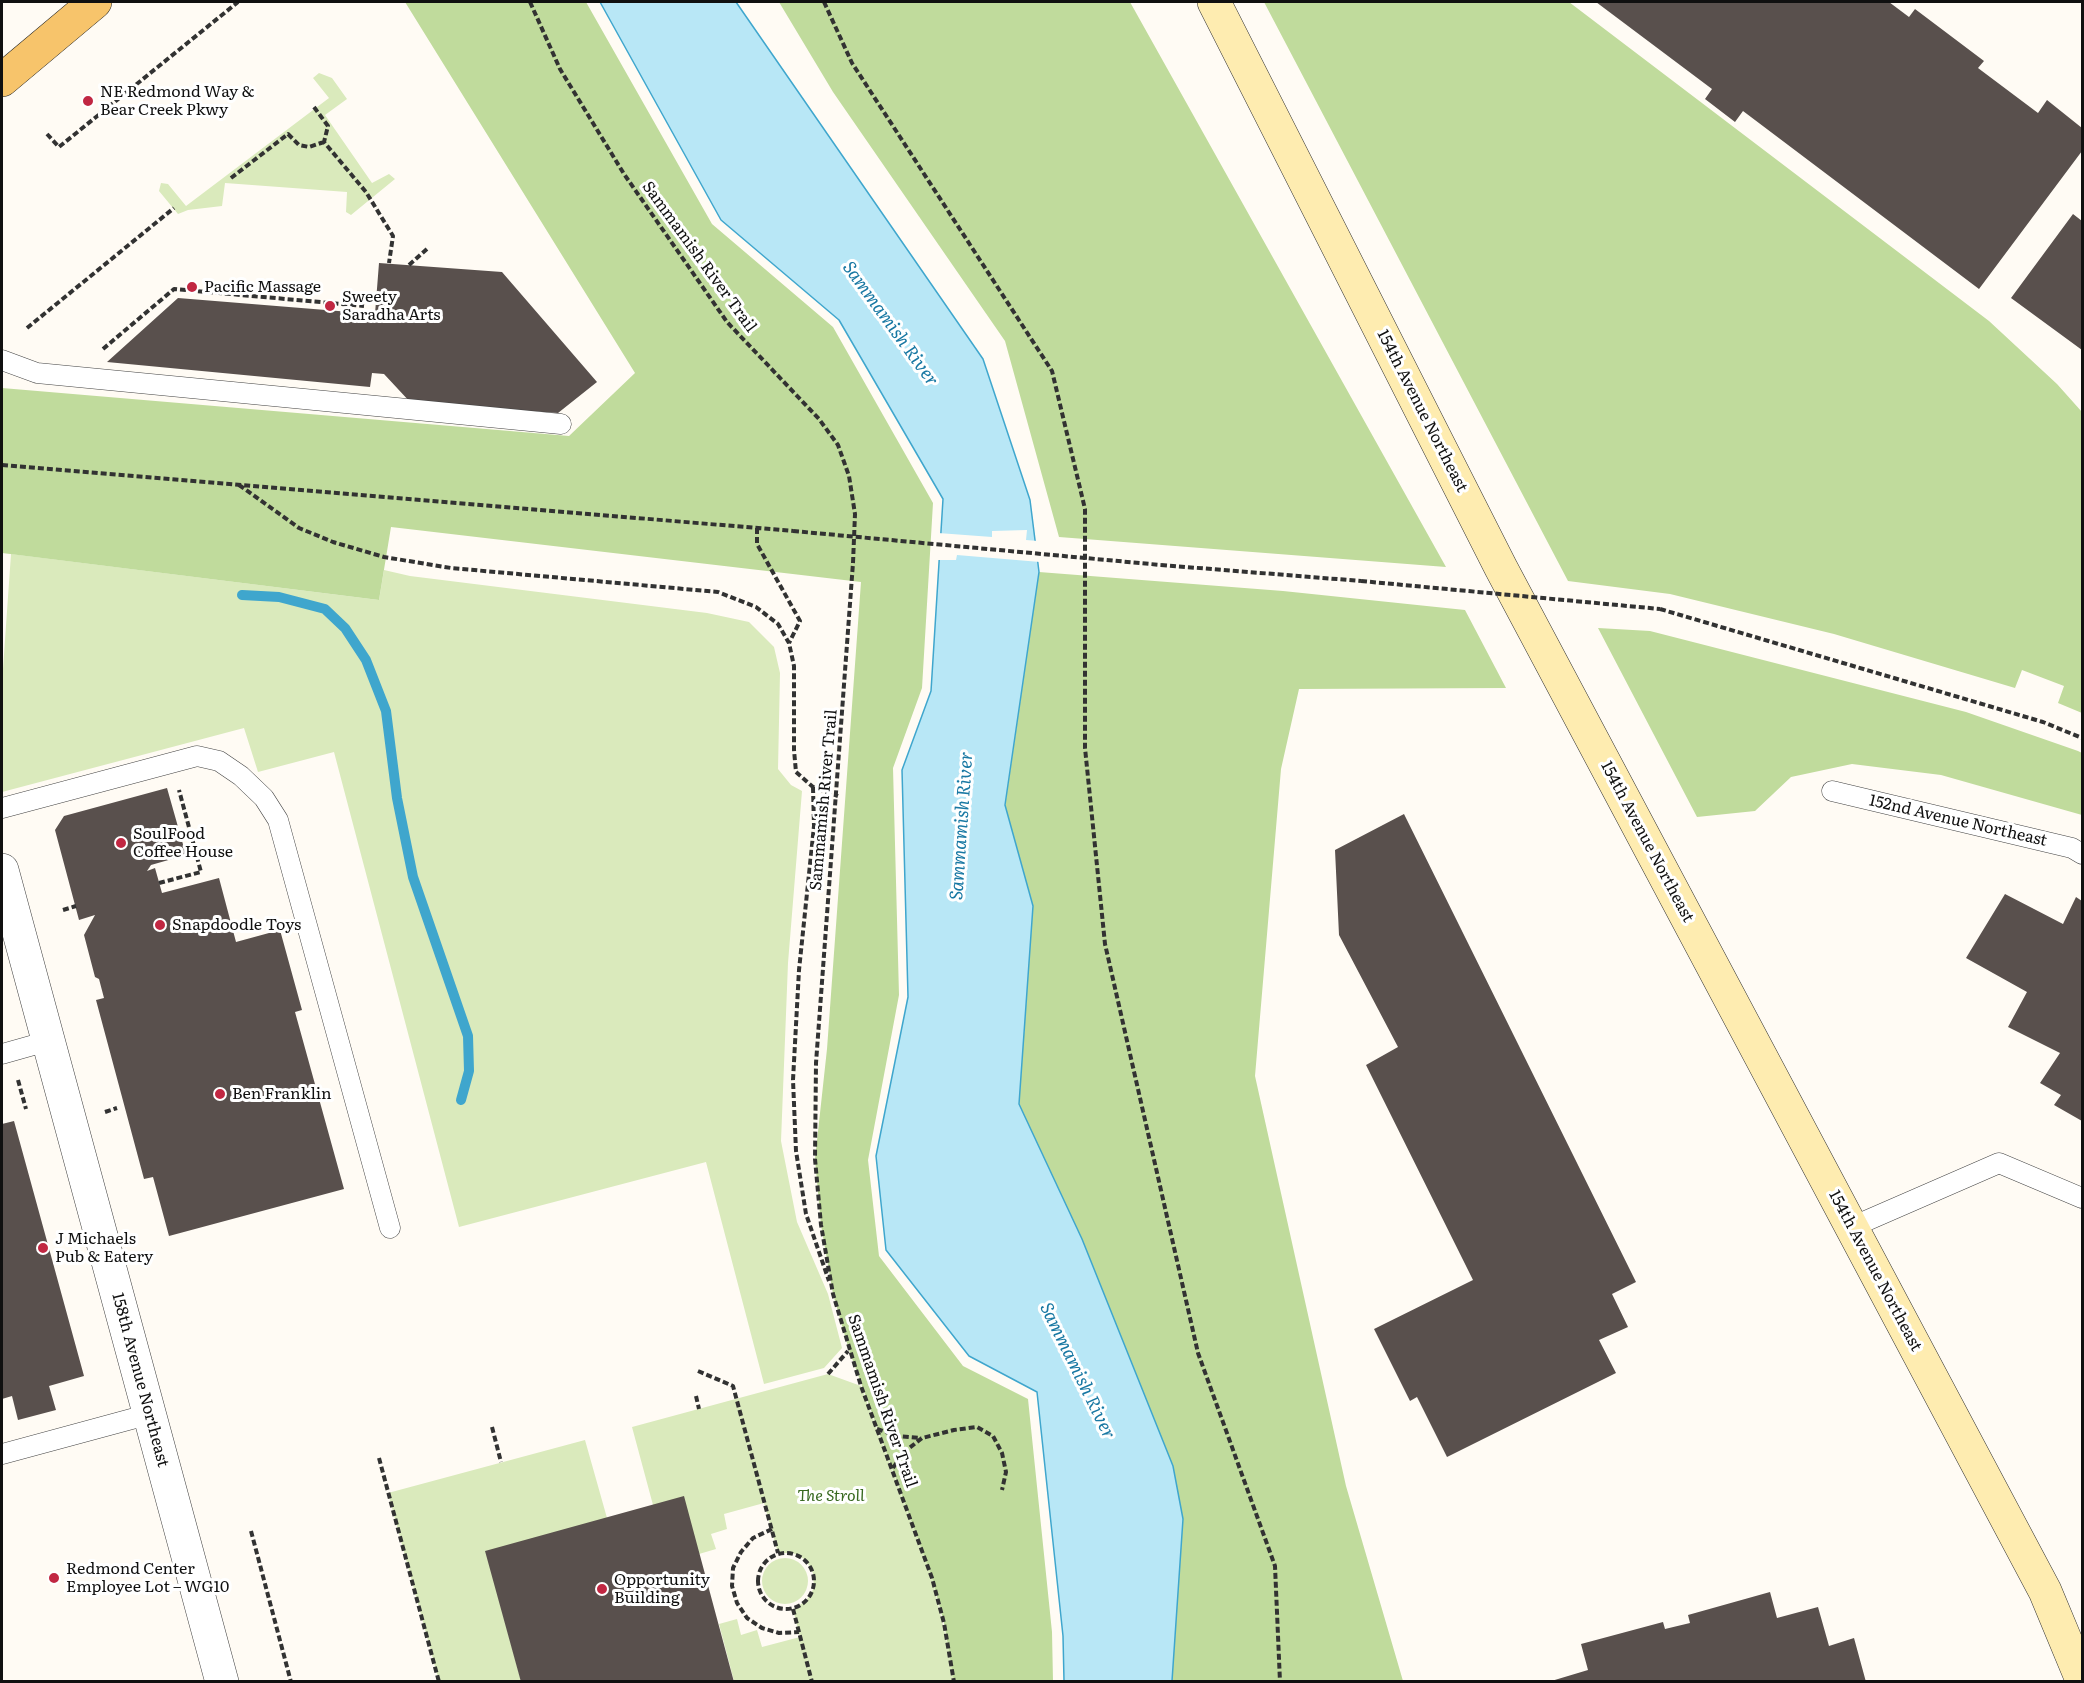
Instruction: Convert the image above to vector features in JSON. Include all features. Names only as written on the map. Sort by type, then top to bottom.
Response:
[{"type":"main road","points":[[2,80],[95,2]]},
{"type":"main road","name":"154th Avenue Northeast","points":[[1214,2],[1501,568],[2045,1591],[2082,1680]]},
{"type":"street","name":"158th Avenue Northeast","points":[[2,870],[222,1682]]},
{"type":"lane","points":[[2,360],[37,374],[561,424]]},
{"type":"lane","points":[[2,808],[197,756],[219,761],[241,776],[264,798],[278,820],[390,1228]]},
{"type":"lane","name":"152nd Avenue Northeast","points":[[1833,791],[2072,848],[2082,854]]},
{"type":"lane","points":[[2,1054],[48,1041]]},
{"type":"lane","points":[[1852,1227],[2000,1163],[2082,1198]]},
{"type":"lane","points":[[2,1454],[150,1414]]},
{"type":"path","points":[[47,134],[59,147],[238,2]]},
{"type":"path","name":"Sammamish River Trail","points":[[530,2],[560,69],[624,174],[727,322],[819,419],[838,445],[849,476],[855,513],[838,796],[827,912],[816,1087],[815,1159],[821,1225],[833,1294],[849,1350],[932,1578],[944,1623],[954,1682]]},
{"type":"path","points":[[824,2],[852,63],[1052,371],[1086,509],[1085,748],[1105,944],[1198,1353],[1275,1566],[1280,1682]]},
{"type":"path","points":[[314,107],[328,126],[324,142]]},
{"type":"path","points":[[231,178],[288,134],[300,145],[309,147],[324,142]]},
{"type":"path","points":[[324,142],[366,192],[393,236],[389,263]]},
{"type":"path","points":[[27,328],[174,208]]},
{"type":"path","points":[[409,265],[427,249]]},
{"type":"path","points":[[97,354],[174,289],[364,306]]},
{"type":"path","points":[[2,465],[793,531],[1660,609],[2043,722],[2082,738]]},
{"type":"path","points":[[239,485],[299,528],[333,542],[384,557],[451,568],[718,592],[756,607],[778,624],[789,643],[794,666],[796,772],[813,787],[838,796]]},
{"type":"path","points":[[758,528],[758,544],[800,621],[789,643]]},
{"type":"path","points":[[159,883],[201,872],[171,762]]},
{"type":"path","points":[[813,787],[814,826],[799,970],[793,1080],[796,1151],[806,1214],[833,1294]]},
{"type":"path","points":[[63,910],[76,906]]},
{"type":"path","points":[[16,1073],[26,1110]]},
{"type":"path","points":[[828,1374],[849,1350]]},
{"type":"path","points":[[698,1371],[733,1386],[778,1553]]},
{"type":"path","points":[[696,1396],[699,1408]]},
{"type":"path","points":[[492,1427],[501,1462]]},
{"type":"path","points":[[877,1429],[897,1436],[922,1438],[977,1427],[993,1436],[1002,1453],[1006,1472],[1002,1491]]},
{"type":"path","points":[[892,1469],[903,1453],[922,1438]]},
{"type":"path","points":[[379,1458],[439,1682]]},
{"type":"path","points":[[772,1530],[753,1538],[741,1552],[734,1568],[732,1586],[737,1603],[747,1618],[762,1628],[779,1633],[799,1632]]},
{"type":"path","points":[[251,1531],[291,1682]]},
{"type":"path","points":[[778,1553],[793,1553],[806,1560],[813,1573],[814,1588],[806,1601],[793,1609],[778,1609],[765,1601],[758,1589],[758,1574],[765,1560],[778,1553]]},
{"type":"path","points":[[793,1609],[812,1682]]},
{"type":"green space","points":[[405,2],[586,2],[712,224],[833,327],[933,503],[922,688],[893,768],[899,995],[868,1160],[879,1256],[963,1366],[1028,1399],[1052,1632],[1053,1681],[954,1681],[944,1623],[932,1578],[849,1350],[833,1294],[821,1225],[815,1159],[827,1049],[861,582],[391,527],[379,600],[2,553],[2,388],[569,436],[635,373]]},
{"type":"green space","points":[[779,2],[1130,2],[1446,567],[1059,537],[1005,341],[833,92]]},
{"type":"green space","points":[[1264,2],[1569,2],[1989,321],[2057,384],[2082,412],[2082,713],[2058,703],[2064,686],[2022,670],[2015,688],[1834,634],[1670,594],[1568,581]]},
{"type":"green space","points":[[319,73],[332,78],[347,99],[325,115],[372,183],[389,174],[395,179],[351,215],[346,212],[347,192],[225,183],[222,206],[188,210],[178,214],[159,191],[161,183],[168,184],[186,206],[329,98],[313,78]]},
{"type":"green space","points":[[11,554],[379,600],[384,570],[410,576],[707,613],[749,622],[774,647],[780,673],[778,769],[791,785],[802,791],[788,963],[781,1141],[797,1222],[828,1294],[842,1348],[824,1368],[764,1384],[706,1162],[459,1227],[334,752],[258,772],[244,728],[2,792],[2,683]]},
{"type":"green space","points":[[1039,572],[1283,591],[1465,610],[1506,688],[1299,689],[1281,769],[1255,1076],[1346,1486],[1403,1681],[1172,1681],[1183,1519],[1019,1105],[1033,906],[1005,806]]},
{"type":"green space","points":[[1598,628],[1650,631],[1966,712],[2078,751],[2082,753],[2082,815],[1941,775],[1852,764],[1791,777],[1755,811],[1697,817]]},
{"type":"green space","name":"The Stroll","points":[[828,1374],[861,1386],[932,1578],[956,1681],[734,1681],[719,1624],[737,1619],[741,1635],[757,1630],[762,1647],[800,1637],[793,1609],[806,1601],[814,1588],[813,1573],[806,1560],[793,1553],[778,1553],[764,1503],[724,1514],[727,1529],[711,1534],[716,1549],[699,1554],[653,1505],[632,1427]]},
{"type":"green space","points":[[585,1440],[607,1518],[486,1552],[521,1681],[439,1681],[388,1493]]},
{"type":"green space","points":[[785,1558],[801,1565],[808,1581],[801,1597],[785,1604],[769,1597],[762,1581],[769,1565]]},
{"type":"water","name":"Sammamish River","points":[[600,2],[736,2],[983,359],[1030,500],[1039,572],[1005,805],[1033,906],[1019,1104],[1082,1239],[1173,1466],[1183,1519],[1172,1681],[1064,1681],[1063,1636],[1037,1392],[969,1356],[886,1250],[876,1156],[908,997],[902,770],[931,691],[943,499],[839,320],[721,220]]},
{"type":"pier","points":[[1027,530],[1026,540],[1038,541],[1040,562],[957,555],[956,560],[936,560],[938,533],[992,537],[992,531]]},
{"type":"building","points":[[1596,2],[1889,2],[1909,17],[1915,9],[1984,61],[1978,68],[2038,113],[2047,100],[2082,128],[2082,151],[1979,289],[1743,111],[1735,122],[1705,99],[1712,89]]},
{"type":"building","points":[[2073,214],[2082,221],[2082,350],[2011,298]]},
{"type":"building","points":[[379,263],[502,272],[597,382],[558,413],[411,403],[384,374],[372,373],[370,387],[107,362],[178,298],[375,314]]},
{"type":"building","name":"Ben Franklin","points":[[167,788],[186,855],[151,865],[147,871],[155,868],[162,893],[219,878],[236,942],[280,930],[302,1010],[295,1012],[344,1189],[169,1236],[153,1177],[144,1179],[96,1000],[104,998],[99,979],[95,977],[84,935],[95,915],[79,920],[55,830],[64,816]]},
{"type":"building","points":[[1404,814],[1636,1282],[1612,1294],[1628,1327],[1599,1340],[1616,1373],[1447,1457],[1417,1397],[1410,1401],[1374,1329],[1473,1280],[1366,1065],[1398,1047],[1339,935],[1335,850]]},
{"type":"building","points":[[2005,894],[2063,924],[2076,897],[2082,901],[2082,1121],[2054,1105],[2061,1095],[2040,1083],[2060,1053],[2008,1027],[2027,992],[1966,958]]},
{"type":"building","points":[[14,1121],[84,1376],[49,1386],[56,1410],[18,1420],[12,1396],[2,1399],[2,1124]]},
{"type":"building","name":"Opportunity Building","points":[[684,1496],[734,1682],[521,1682],[485,1551]]},
{"type":"building","points":[[1770,1592],[1777,1618],[1818,1607],[1829,1646],[1854,1638],[1866,1682],[1548,1682],[1588,1670],[1581,1644],[1663,1622],[1665,1629],[1690,1623],[1688,1615]]},
{"type":"waterway","points":[[242,595],[279,597],[325,609],[345,628],[366,660],[386,711],[397,798],[413,877],[468,1036],[469,1071],[461,1100]]},
{"type":"place","name":"NE Redmond Way & Bear Creek Pkwy","points":[[88,101]]},
{"type":"place","name":"Pacific Massage","points":[[192,287]]},
{"type":"place","name":"Sweety Saradha Arts","points":[[330,306]]},
{"type":"place","name":"SoulFood Coffee House","points":[[121,843]]},
{"type":"place","name":"Snapdoodle Toys","points":[[160,925]]},
{"type":"place","name":"Ben Franklin","points":[[220,1094]]},
{"type":"place","name":"J Michaels Pub & Eatery","points":[[43,1248]]},
{"type":"place","name":"Redmond Center Employee Lot – WG10","points":[[54,1578]]},
{"type":"place","name":"Opportunity Building","points":[[602,1589]]}]
